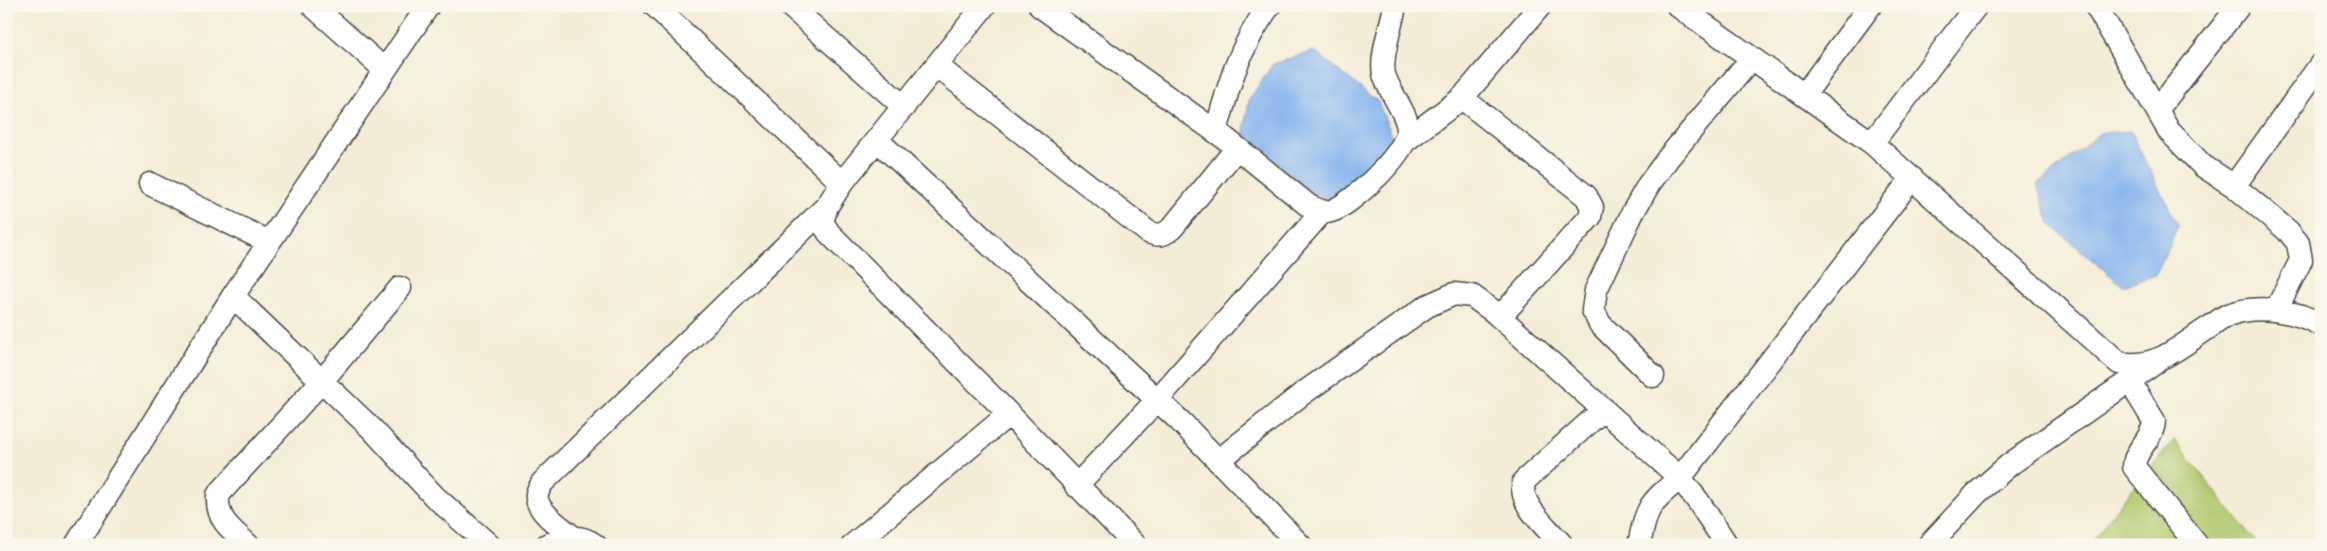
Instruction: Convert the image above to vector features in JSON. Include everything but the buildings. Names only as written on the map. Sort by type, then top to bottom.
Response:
[{"type":"street","points":[[313,6],[385,70]]},
{"type":"street","points":[[76,545],[233,296],[428,6]]},
{"type":"street","points":[[655,6],[842,183]]},
{"type":"street","points":[[790,6],[904,107]]},
{"type":"street","points":[[1040,6],[1216,132],[1309,206],[1322,212],[1334,210],[1353,198],[1397,155],[1405,141],[1408,128],[1384,74],[1384,60],[1395,6]]},
{"type":"street","points":[[1405,141],[1462,98],[1540,6]]},
{"type":"street","points":[[1678,6],[1872,143],[2119,362],[2135,366],[2160,359]]},
{"type":"street","points":[[1804,95],[1870,6]]},
{"type":"street","points":[[1872,143],[1976,6]]},
{"type":"street","points":[[2096,6],[2169,131],[2203,166],[2234,186],[2288,231],[2298,244],[2301,260],[2276,310]]},
{"type":"street","points":[[2157,110],[2238,6]]},
{"type":"street","points":[[595,545],[589,540],[573,536],[546,514],[538,502],[536,494],[542,483],[827,206],[842,183],[937,66],[981,7]]},
{"type":"street","points":[[1216,132],[1231,75],[1259,10]]},
{"type":"street","points":[[1653,376],[1600,324],[1593,310],[1596,290],[1633,212],[1649,184],[1669,157],[1752,58]]},
{"type":"street","points":[[2234,186],[2321,64]]},
{"type":"street","points":[[937,66],[1148,232],[1156,235],[1165,234],[1172,228],[1237,148]]},
{"type":"street","points":[[1462,98],[1586,196],[1592,207],[1590,217],[1500,317]]},
{"type":"street","points":[[877,140],[1156,400],[1300,545]]},
{"type":"street","points":[[1639,545],[1645,515],[1650,506],[1680,478],[1912,178]]},
{"type":"street","points":[[150,184],[269,242]]},
{"type":"street","points":[[827,206],[822,222],[830,234],[1009,414],[1134,545]]},
{"type":"street","points":[[1076,486],[1156,400],[1322,212]]},
{"type":"street","points":[[248,545],[225,523],[216,509],[218,495],[322,382],[400,288]]},
{"type":"street","points":[[1218,462],[1302,394],[1426,306],[1454,294],[1472,296],[1500,317],[1680,478],[1698,501],[1727,545]]},
{"type":"street","points":[[233,296],[372,429],[434,496],[489,545]]},
{"type":"street","points":[[1929,545],[1978,493],[2008,465],[2130,382],[2160,359],[2227,315],[2251,310],[2276,310],[2312,320],[2321,325]]},
{"type":"street","points":[[2130,382],[2154,421],[2150,437],[2134,460],[2134,467],[2197,545]]},
{"type":"street","points":[[1562,545],[1526,502],[1522,490],[1524,481],[1604,409]]},
{"type":"street","points":[[853,545],[1009,414]]},
{"type":"street","points":[[548,545],[558,539],[573,536]]},
{"type":"green space","points":[[2174,440],[2258,545],[2090,545],[2123,500]]},
{"type":"water","points":[[1314,51],[1378,102],[1397,148],[1337,206],[1264,165],[1244,131],[1249,100],[1273,64]]},
{"type":"water","points":[[2130,131],[2178,226],[2156,275],[2123,286],[2050,224],[2037,185],[2100,133]]}]
